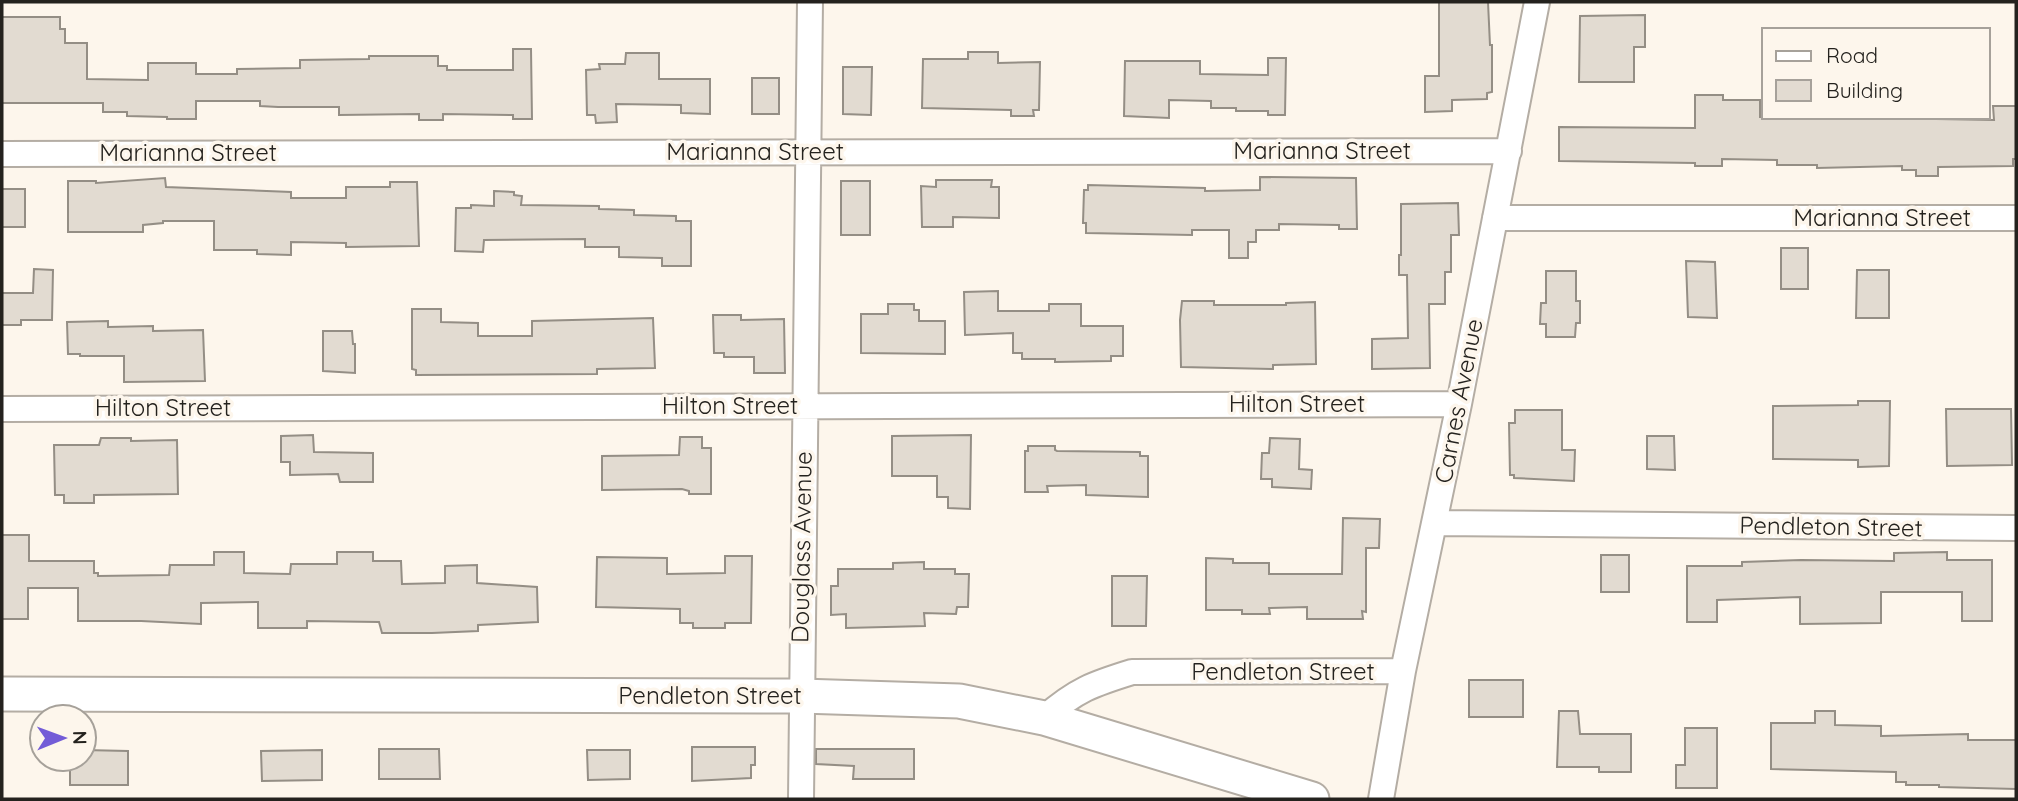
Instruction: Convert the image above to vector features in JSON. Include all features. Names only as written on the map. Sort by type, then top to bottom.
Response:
[{"type":"main road","name":"Pendleton Street","points":[[2,694],[801,696],[959,701],[1044,718]]},
{"type":"main road","points":[[1044,718],[1312,799]]},
{"type":"street","name":"Douglass Avenue","points":[[801,799],[810,2]]},
{"type":"street","name":"Carnes Avenue","points":[[1381,799],[1403,671],[1459,404],[1537,2]]},
{"type":"street","name":"Marianna Street","points":[[2,154],[1509,151]]},
{"type":"street","name":"Marianna Street","points":[[1495,218],[2016,218]]},
{"type":"street","name":"Hilton Street","points":[[2,409],[1459,404]]},
{"type":"street","name":"Pendleton Street","points":[[1435,523],[2016,528]]},
{"type":"street","name":"Pendleton Street","points":[[1044,718],[1063,701],[1090,685],[1132,672],[1403,671]]},
{"type":"building","points":[[1439,2],[1488,2],[1492,92],[1487,93],[1487,99],[1452,100],[1452,111],[1425,112],[1425,76],[1439,76]]},
{"type":"building","points":[[1645,15],[1645,47],[1634,47],[1634,82],[1579,82],[1580,16]]},
{"type":"building","points":[[2,17],[60,17],[60,29],[65,29],[65,43],[87,43],[87,79],[148,80],[148,63],[196,63],[196,74],[237,74],[237,69],[300,68],[300,60],[369,59],[369,56],[438,56],[438,66],[447,66],[447,70],[513,70],[513,49],[531,49],[532,119],[513,119],[513,115],[443,114],[443,120],[419,120],[419,114],[339,115],[339,107],[260,106],[260,101],[196,101],[196,119],[167,119],[127,116],[127,112],[103,112],[103,103],[2,103]]},
{"type":"building","points":[[968,52],[998,52],[998,63],[1040,62],[1039,110],[1033,110],[1034,116],[1011,116],[1011,110],[922,108],[923,59],[968,59]]},
{"type":"building","points":[[626,53],[659,53],[659,79],[710,79],[710,114],[681,113],[681,105],[616,104],[617,122],[596,123],[595,115],[587,115],[586,70],[600,69],[599,64],[625,64]]},
{"type":"building","points":[[1268,58],[1286,58],[1285,115],[1268,115],[1268,111],[1211,108],[1211,101],[1169,100],[1169,118],[1124,116],[1125,61],[1200,61],[1200,74],[1268,75]]},
{"type":"building","points":[[843,67],[872,67],[871,115],[843,114]]},
{"type":"building","points":[[752,78],[779,78],[779,114],[752,114]]},
{"type":"building","points":[[1695,95],[1723,95],[1723,100],[1760,100],[1762,119],[1994,120],[1993,106],[2016,106],[2016,159],[2013,159],[2013,166],[1938,167],[1938,176],[1916,176],[1916,170],[1902,170],[1902,166],[1817,168],[1817,165],[1777,165],[1777,160],[1722,159],[1722,166],[1695,166],[1695,163],[1559,161],[1559,127],[1695,128]]},
{"type":"building","points":[[1260,177],[1356,178],[1357,229],[1339,229],[1339,225],[1279,224],[1279,230],[1256,230],[1256,242],[1248,242],[1248,258],[1229,258],[1229,230],[1192,230],[1192,235],[1086,233],[1086,223],[1083,223],[1084,190],[1088,190],[1088,185],[1205,188],[1205,191],[1260,190]]},
{"type":"building","points":[[165,178],[166,187],[291,192],[291,198],[346,198],[346,187],[390,187],[390,182],[417,182],[419,246],[346,247],[346,243],[291,242],[291,255],[257,254],[257,250],[214,250],[214,221],[163,221],[143,225],[143,232],[68,232],[68,181],[96,183]]},
{"type":"building","points":[[936,180],[992,180],[991,187],[999,187],[999,218],[953,217],[953,227],[922,227],[921,186],[936,187]]},
{"type":"building","points":[[841,181],[870,181],[870,235],[841,235]]},
{"type":"building","points":[[2,189],[25,189],[25,227],[2,227]]},
{"type":"building","points":[[494,191],[514,192],[514,195],[522,196],[521,205],[599,206],[599,209],[634,210],[634,215],[676,216],[676,221],[691,221],[691,266],[662,266],[662,258],[619,257],[619,247],[585,247],[585,239],[484,240],[483,252],[455,251],[456,208],[471,208],[471,205],[494,206]]},
{"type":"building","points":[[1458,203],[1459,235],[1451,235],[1451,272],[1445,272],[1445,304],[1429,304],[1430,368],[1372,369],[1372,339],[1408,338],[1407,275],[1399,275],[1401,204]]},
{"type":"building","points":[[1781,248],[1808,248],[1808,289],[1781,289]]},
{"type":"building","points":[[1686,261],[1715,262],[1717,318],[1688,317]]},
{"type":"building","points":[[34,269],[53,270],[52,320],[21,320],[21,325],[2,325],[2,293],[33,293]]},
{"type":"building","points":[[1857,270],[1889,270],[1889,318],[1856,318]]},
{"type":"building","points":[[1546,271],[1576,271],[1576,301],[1580,301],[1580,323],[1576,323],[1575,337],[1546,337],[1546,324],[1540,324],[1541,303],[1546,303]]},
{"type":"building","points":[[998,291],[998,311],[1049,311],[1049,304],[1081,304],[1081,326],[1123,326],[1123,356],[1111,356],[1111,361],[1055,362],[1055,359],[1022,359],[1022,353],[1013,353],[1013,333],[965,335],[964,292]]},
{"type":"building","points":[[1182,301],[1214,301],[1214,305],[1286,305],[1315,302],[1316,364],[1273,365],[1273,369],[1181,367]]},
{"type":"building","points":[[888,304],[914,304],[914,310],[919,310],[919,321],[945,321],[945,354],[861,353],[861,314],[888,314]]},
{"type":"building","points":[[412,309],[441,309],[441,322],[478,323],[478,336],[532,336],[532,321],[653,318],[655,368],[597,369],[597,374],[416,375],[416,370],[412,369]]},
{"type":"building","points":[[713,315],[741,315],[741,320],[784,319],[785,373],[754,373],[754,357],[724,357],[724,353],[714,353]]},
{"type":"building","points":[[108,321],[108,327],[153,326],[153,331],[203,330],[205,381],[124,382],[124,356],[68,354],[67,322]]},
{"type":"building","points":[[323,331],[352,331],[355,373],[323,371]]},
{"type":"building","points":[[1858,401],[1890,401],[1889,466],[1858,467],[1858,460],[1773,459],[1773,406],[1858,405]]},
{"type":"building","points":[[1946,409],[2011,409],[2012,465],[1947,466]]},
{"type":"building","points":[[1515,410],[1562,410],[1562,450],[1575,450],[1574,481],[1514,478],[1514,475],[1510,475],[1509,423],[1515,423]]},
{"type":"building","points":[[313,435],[314,452],[373,453],[373,482],[340,482],[338,474],[290,475],[290,462],[281,462],[281,436]]},
{"type":"building","points":[[971,435],[970,509],[948,508],[948,497],[937,497],[937,476],[892,476],[892,436]]},
{"type":"building","points":[[1647,436],[1674,436],[1675,470],[1647,469]]},
{"type":"building","points":[[680,437],[702,437],[702,448],[711,448],[711,494],[689,494],[689,491],[682,489],[602,490],[602,456],[679,455]]},
{"type":"building","points":[[101,438],[131,438],[131,441],[177,440],[178,494],[94,495],[94,503],[64,503],[64,495],[55,495],[54,445],[99,445]]},
{"type":"building","points":[[1270,438],[1300,439],[1299,469],[1312,470],[1311,489],[1272,487],[1272,479],[1261,479],[1262,453],[1269,453]]},
{"type":"building","points":[[1028,446],[1055,446],[1057,451],[1140,452],[1140,456],[1148,456],[1148,497],[1086,495],[1086,485],[1047,486],[1048,492],[1025,492],[1025,451],[1028,451]]},
{"type":"building","points":[[1343,518],[1380,519],[1379,548],[1366,548],[1366,612],[1362,611],[1363,619],[1307,619],[1307,607],[1269,608],[1270,614],[1242,614],[1242,610],[1206,610],[1206,558],[1233,559],[1233,563],[1269,563],[1269,574],[1342,574]]},
{"type":"building","points":[[2,535],[29,535],[29,561],[94,561],[94,573],[98,573],[98,576],[169,575],[170,565],[214,565],[214,552],[244,552],[244,573],[290,574],[291,564],[337,564],[337,552],[373,552],[373,561],[401,561],[402,584],[445,583],[445,566],[477,565],[477,583],[537,587],[538,622],[478,625],[478,631],[432,633],[382,633],[379,622],[307,621],[307,628],[258,628],[258,602],[201,603],[201,624],[78,621],[78,588],[28,588],[28,619],[2,619]]},
{"type":"building","points":[[1947,552],[1947,560],[1992,560],[1992,621],[1962,621],[1962,592],[1881,592],[1881,623],[1800,624],[1800,597],[1717,600],[1717,622],[1687,622],[1687,566],[1742,566],[1742,562],[1801,560],[1894,561],[1894,553]]},
{"type":"building","points":[[1601,555],[1629,555],[1629,592],[1601,592]]},
{"type":"building","points":[[725,556],[752,556],[751,623],[725,623],[725,628],[693,628],[693,623],[680,623],[680,609],[596,607],[597,557],[667,558],[667,574],[725,573]]},
{"type":"building","points":[[924,562],[924,569],[955,569],[955,574],[969,574],[968,607],[957,607],[956,614],[924,613],[925,626],[846,628],[846,614],[831,615],[831,586],[838,586],[838,569],[893,569],[893,563]]},
{"type":"building","points":[[1112,576],[1147,576],[1146,626],[1112,626]]},
{"type":"building","points":[[1469,680],[1523,680],[1523,717],[1469,717]]},
{"type":"building","points":[[1559,711],[1578,711],[1580,734],[1631,734],[1631,772],[1599,772],[1599,767],[1557,767]]},
{"type":"building","points":[[1815,711],[1835,711],[1835,725],[1881,726],[1881,736],[1968,734],[1968,740],[2016,740],[2016,789],[1906,785],[1906,782],[1896,782],[1896,772],[1771,769],[1771,723],[1815,723]]},
{"type":"building","points":[[1685,728],[1717,728],[1717,788],[1676,788],[1676,765],[1685,765]]},
{"type":"building","points":[[692,747],[755,747],[755,765],[751,765],[751,778],[692,781]]},
{"type":"building","points":[[379,749],[439,749],[440,779],[379,779]]},
{"type":"building","points":[[816,749],[914,749],[914,779],[853,779],[854,766],[816,764]]},
{"type":"building","points":[[98,750],[128,751],[128,785],[70,785],[70,773],[98,773]]},
{"type":"building","points":[[322,750],[322,780],[262,781],[261,751]]},
{"type":"building","points":[[587,750],[630,750],[630,779],[588,780]]}]
